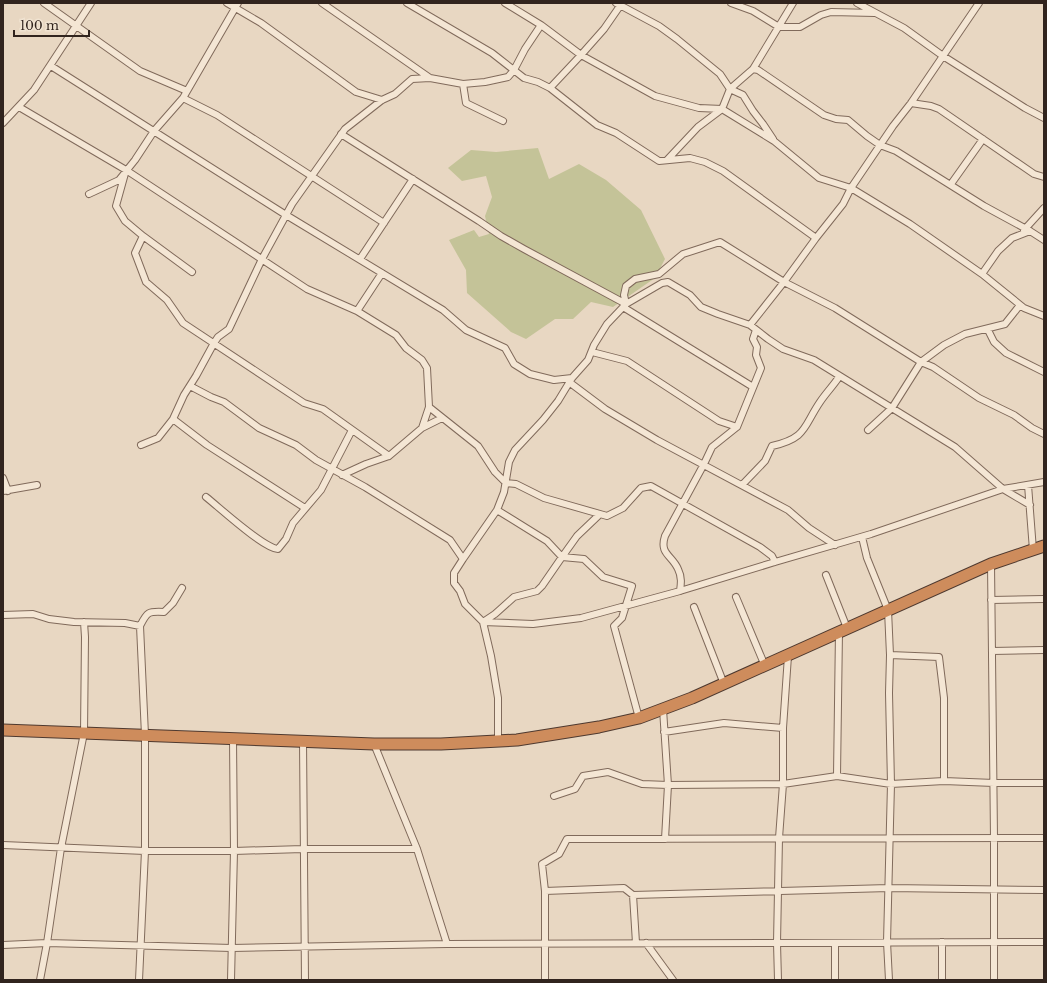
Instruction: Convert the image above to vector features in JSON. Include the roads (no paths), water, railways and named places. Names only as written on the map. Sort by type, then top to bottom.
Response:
[{"type":"highway","points":[[3,730],[303,740],[374,744],[441,744],[517,740],[599,727],[638,718],[663,709],[788,656],[991,564],[1044,546]]},
{"type":"street","points":[[44,3],[140,71],[187,91]]},
{"type":"street","points":[[3,123],[34,90],[91,3]]},
{"type":"street","points":[[226,3],[236,5],[356,92],[382,100]]},
{"type":"street","points":[[322,3],[430,78]]},
{"type":"street","points":[[407,3],[492,53],[524,78],[538,82],[550,88],[597,125],[616,133],[659,161],[690,158],[705,162],[723,171],[816,238]]},
{"type":"street","points":[[505,3],[541,25],[581,55],[655,96],[699,108],[722,110],[774,141],[819,178],[852,188],[910,224],[982,274],[1024,308],[1044,316]]},
{"type":"street","points":[[731,3],[753,11],[780,27],[800,27],[821,15],[831,12],[877,14]]},
{"type":"street","points":[[667,160],[698,127],[722,110],[730,89],[753,69],[780,27],[793,3]]},
{"type":"street","points":[[857,3],[904,28],[943,56],[1025,108],[1044,118]]},
{"type":"street","points":[[750,325],[843,204],[880,144],[911,103],[979,3]]},
{"type":"street","points":[[550,88],[604,29],[620,4],[659,26],[709,64],[720,74],[730,89],[743,95],[774,141]]},
{"type":"street","points":[[89,194],[119,180],[135,160],[154,131],[183,98],[236,5]]},
{"type":"street","points":[[141,445],[158,438],[173,419],[184,394],[196,376],[214,342],[229,329],[262,259],[292,204],[345,129],[382,100],[395,94],[412,79],[430,78],[464,84],[508,77],[514,70],[525,49],[541,25]]},
{"type":"street","points":[[51,66],[286,215],[443,310],[466,330],[505,348],[514,364],[530,374],[554,380],[571,380],[612,413],[657,440],[788,510],[809,528],[835,545]]},
{"type":"street","points":[[753,69],[758,70],[824,115],[836,119],[848,120],[867,136],[880,144],[896,151],[984,206],[1044,240]]},
{"type":"street","points":[[464,84],[466,103],[503,121]]},
{"type":"street","points":[[183,98],[217,115],[384,223]]},
{"type":"street","points":[[911,103],[930,106],[939,110],[1034,174],[1044,177]]},
{"type":"street","points":[[19,106],[126,170],[307,289],[357,311],[396,335],[406,348],[422,360],[427,368],[429,407],[422,428]]},
{"type":"street","points":[[341,134],[500,236],[624,305],[753,387]]},
{"type":"street","points":[[951,184],[983,139]]},
{"type":"street","points":[[126,170],[116,206],[126,221],[143,236],[192,272]]},
{"type":"street","points":[[360,259],[413,179]]},
{"type":"street","points":[[982,274],[998,251],[1012,238],[1028,230],[1044,208]]},
{"type":"street","points":[[143,236],[135,253],[146,282],[166,300],[182,322],[304,403],[323,409],[389,456]]},
{"type":"street","points":[[624,305],[626,286],[635,279],[659,274],[683,254],[720,242],[784,282],[835,308],[921,362],[933,367],[979,398],[1014,415],[1032,428],[1044,434]]},
{"type":"street","points":[[357,311],[382,273]]},
{"type":"street","points":[[498,741],[498,698],[484,622],[465,604],[460,591],[454,583],[454,573],[497,510],[506,483],[509,462],[515,450],[543,420],[558,401],[571,380],[588,360],[594,345],[607,324],[624,305],[662,283],[668,282],[690,294],[701,306],[718,314],[750,325],[783,349],[814,360],[839,377],[955,447],[1003,489],[1030,505]]},
{"type":"street","points":[[868,430],[892,408],[921,362],[944,345],[965,334],[988,330],[1006,324],[1020,305]]},
{"type":"street","points":[[680,591],[681,580],[678,569],[664,550],[663,543],[665,536],[712,447],[737,426],[761,368],[756,355],[757,347],[752,339],[756,330]]},
{"type":"street","points":[[988,330],[994,342],[1006,353],[1044,372]]},
{"type":"street","points":[[592,352],[626,361],[719,421],[737,426]]},
{"type":"street","points":[[742,485],[765,461],[772,446],[783,444],[796,438],[805,429],[820,401],[839,377]]},
{"type":"street","points":[[190,386],[224,402],[260,428],[296,445],[316,460],[365,487],[450,540],[463,559]]},
{"type":"street","points":[[429,407],[478,446],[495,472],[506,483],[516,484],[544,498],[599,515],[607,516],[623,508],[641,488],[651,486],[760,547],[772,556],[775,562]]},
{"type":"street","points":[[342,475],[366,464],[389,456],[422,428],[442,418]]},
{"type":"street","points":[[173,419],[207,445],[305,508]]},
{"type":"street","points":[[206,497],[257,539],[274,549],[278,549],[286,539],[293,523],[321,490],[333,470],[352,430]]},
{"type":"street","points":[[3,478],[6,491],[37,484]]},
{"type":"street","points":[[484,622],[533,624],[581,618],[680,591],[862,537],[1003,489],[1044,482]]},
{"type":"street","points":[[1028,485],[1033,550]]},
{"type":"street","points":[[497,510],[547,541],[562,557],[584,559],[603,577],[632,586],[624,606],[622,618],[614,626],[638,718]]},
{"type":"street","points":[[484,622],[514,596],[537,590],[542,586],[577,536],[599,515]]},
{"type":"street","points":[[862,537],[867,558],[888,610],[890,655],[889,693],[891,784],[887,942],[888,980]]},
{"type":"street","points":[[991,564],[994,784],[994,980]]},
{"type":"street","points":[[826,575],[843,630],[837,776]]},
{"type":"street","points":[[139,980],[139,946],[145,851],[145,735],[140,626],[146,615],[151,611],[164,612],[173,603],[182,588]]},
{"type":"street","points":[[736,597],[765,666]]},
{"type":"street","points":[[991,600],[1044,599]]},
{"type":"street","points":[[694,606],[724,684]]},
{"type":"street","points":[[3,615],[33,614],[49,619],[125,623],[140,626]]},
{"type":"street","points":[[40,980],[61,848],[84,733],[84,622]]},
{"type":"street","points":[[992,651],[1044,650]]},
{"type":"street","points":[[890,655],[939,657],[944,698],[944,781]]},
{"type":"street","points":[[778,980],[777,943],[779,838],[783,784],[783,728],[788,656]]},
{"type":"street","points":[[663,709],[668,785],[665,839]]},
{"type":"street","points":[[664,732],[724,723],[783,728]]},
{"type":"street","points":[[231,980],[234,851],[233,738]]},
{"type":"street","points":[[303,740],[305,980]]},
{"type":"street","points":[[374,744],[417,849],[447,944]]},
{"type":"street","points":[[554,796],[575,789],[583,776],[608,772],[642,784],[668,785],[783,784],[837,776],[891,784],[944,781],[994,784],[1044,783]]},
{"type":"street","points":[[545,980],[545,891],[542,864],[559,854],[567,839],[1044,838]]},
{"type":"street","points":[[3,845],[145,851],[417,849]]},
{"type":"street","points":[[545,891],[624,888],[633,895],[889,888],[1044,890]]},
{"type":"street","points":[[633,895],[636,944]]},
{"type":"street","points":[[835,942],[835,980]]},
{"type":"street","points":[[942,942],[942,980]]},
{"type":"street","points":[[3,945],[47,943],[232,948],[447,944],[1044,942]]},
{"type":"street","points":[[646,944],[673,980]]}]
